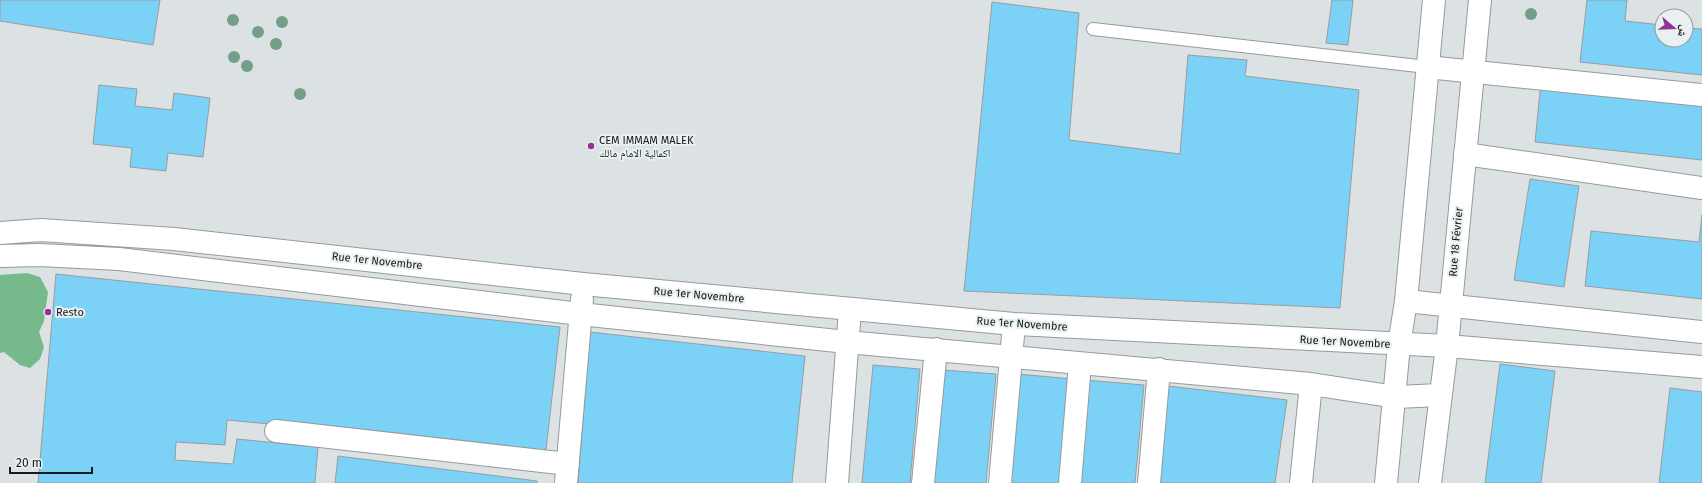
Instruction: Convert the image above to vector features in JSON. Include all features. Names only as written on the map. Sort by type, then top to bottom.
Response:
[{"type":"street","points":[[1386,483],[1406,301],[1434,0]]},
{"type":"street","name":"Rue 18 Février","points":[[1430,483],[1440,395],[1448,346],[1450,306],[1480,0]]},
{"type":"street","points":[[1427,67],[1473,70],[1702,95]]},
{"type":"street","points":[[1465,154],[1702,188]]},
{"type":"street","points":[[40,255],[41,230]]},
{"type":"street","name":"Rue 1er Novembre","points":[[0,233],[41,230],[174,239],[583,284],[1014,324],[1400,345],[1448,346]]},
{"type":"street","points":[[0,256],[40,255],[119,259],[580,314],[847,342],[1311,384],[1396,397],[1440,395]]},
{"type":"street","points":[[276,431],[567,474],[583,284]]},
{"type":"street","points":[[713,328],[715,296]]},
{"type":"street","points":[[1406,301],[1702,332]]},
{"type":"street","points":[[837,483],[850,309]]},
{"type":"street","points":[[1000,483],[1014,324]]},
{"type":"street","points":[[1448,346],[1702,367]]},
{"type":"street","points":[[923,483],[936,349]]},
{"type":"street","points":[[1070,483],[1080,364]]},
{"type":"street","points":[[1149,483],[1159,370]]},
{"type":"street","points":[[1301,483],[1311,384]]},
{"type":"lane","points":[[1094,29],[1427,67]]},
{"type":"green space","points":[[27,273],[40,277],[48,292],[44,321],[39,332],[44,347],[40,359],[30,368],[20,365],[4,352],[0,353],[0,275]]},
{"type":"building","points":[[0,0],[160,0],[153,45],[0,21]]},
{"type":"building","points":[[1332,0],[1353,0],[1348,45],[1326,43]]},
{"type":"building","points":[[1587,0],[1627,0],[1625,21],[1654,24],[1654,48],[1694,48],[1694,28],[1702,29],[1702,75],[1580,62]]},
{"type":"building","points":[[992,2],[1079,13],[1069,140],[1180,154],[1188,55],[1247,60],[1245,76],[1359,90],[1340,308],[964,291]]},
{"type":"building","points":[[1541,82],[1702,99],[1702,160],[1535,142]]},
{"type":"building","points":[[99,85],[137,89],[135,106],[172,110],[174,93],[210,98],[203,157],[168,153],[166,171],[130,167],[132,148],[93,144]]},
{"type":"building","points":[[1530,179],[1579,186],[1564,287],[1514,280]]},
{"type":"building","points":[[1702,215],[1702,299],[1585,286],[1591,231],[1699,242]]},
{"type":"building","points":[[56,274],[560,327],[546,450],[227,420],[225,445],[176,442],[175,460],[233,464],[237,439],[318,447],[315,483],[38,483]]},
{"type":"building","points":[[590,332],[805,356],[792,483],[578,483]]},
{"type":"building","points":[[1500,364],[1555,371],[1541,483],[1485,483]]},
{"type":"building","points":[[873,365],[920,369],[910,483],[862,483]]},
{"type":"building","points":[[944,370],[996,374],[986,483],[933,483]]},
{"type":"building","points":[[1018,374],[1072,379],[1062,483],[1008,483]]},
{"type":"building","points":[[1085,380],[1144,385],[1135,483],[1075,483]]},
{"type":"building","points":[[1168,386],[1287,400],[1275,483],[1159,483]]},
{"type":"building","points":[[1670,388],[1702,392],[1702,483],[1659,483]]},
{"type":"building","points":[[338,456],[537,481],[537,483],[335,483]]},
{"type":"place","name":"CEM IMMAM MALEK اكمالية الامام مالك","points":[[591,146]]},
{"type":"place","name":"Resto","points":[[48,312]]}]
